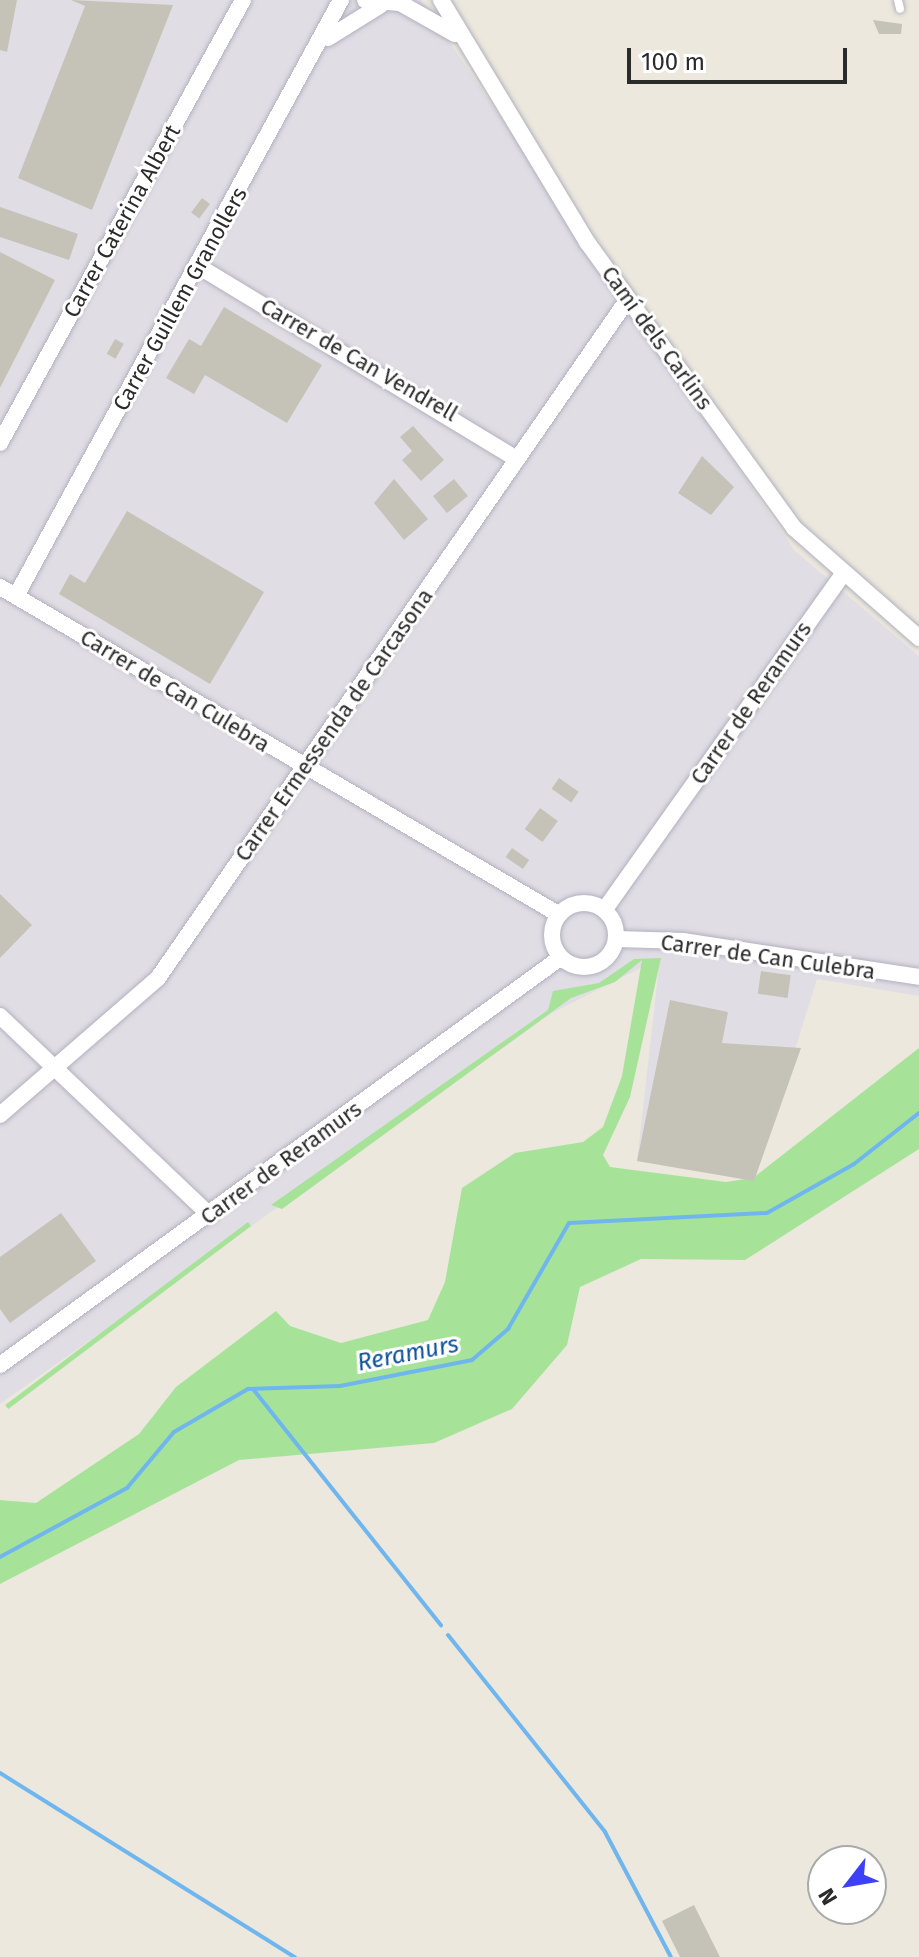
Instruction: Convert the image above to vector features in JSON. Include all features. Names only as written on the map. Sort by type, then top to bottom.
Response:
[{"type":"street","name":"Carrer Caterina Albert","points":[[0,443],[243,0]]},
{"type":"street","name":"Carrer Guillem Granollers","points":[[16,596],[321,45],[341,0]]},
{"type":"street","name":"Camí dels Carlins","points":[[441,0],[465,44],[628,299],[794,528],[919,638]]},
{"type":"street","points":[[321,45],[373,3],[404,2],[439,20],[465,44]]},
{"type":"street","name":"Carrer de Can Vendrell","points":[[198,266],[517,459]]},
{"type":"street","name":"Carrer Ermessenda de Carcasona","points":[[0,1115],[56,1070],[158,978],[628,299]]},
{"type":"street","name":"Carrer de Reramurs","points":[[605,909],[843,574]]},
{"type":"street","name":"Carrer de Can Culebra","points":[[0,587],[304,768],[558,914]]},
{"type":"street","points":[[576,903],[605,909],[617,939],[605,961],[587,969],[560,958],[551,939],[558,914],[576,903]]},
{"type":"street","name":"Carrer de Can Culebra","points":[[617,939],[684,941],[919,977]]},
{"type":"street","name":"Carrer de Reramurs","points":[[0,1365],[560,958]]},
{"type":"street","points":[[0,1016],[210,1215]]},
{"type":"shaded area","points":[[0,0],[421,0],[794,550],[919,656],[919,996],[817,979],[754,1181],[637,1161],[660,958],[552,1013],[0,1404]]},
{"type":"green space","points":[[661,958],[630,1097],[603,1155],[610,1167],[726,1182],[753,1178],[919,1048],[919,1149],[745,1260],[641,1259],[580,1287],[567,1345],[512,1409],[434,1443],[239,1460],[0,1584],[0,1500],[36,1503],[139,1434],[176,1387],[276,1311],[290,1326],[341,1343],[428,1320],[445,1282],[462,1188],[515,1153],[583,1142],[603,1127],[622,1076],[642,960],[615,982],[571,998],[282,1209],[271,1205],[548,1010],[553,991],[599,983],[634,959]]},
{"type":"green space","points":[[248,1222],[251,1226],[8,1409],[5,1405]]},
{"type":"building","points":[[0,0],[17,0],[7,52],[0,50]]},
{"type":"building","points":[[71,0],[173,5],[92,210],[18,178],[85,6]]},
{"type":"building","points":[[873,20],[902,24],[901,34],[879,34]]},
{"type":"building","points":[[202,198],[210,204],[199,218],[191,212]]},
{"type":"building","points":[[0,207],[78,234],[69,260],[0,237]]},
{"type":"building","points":[[0,252],[55,280],[0,388]]},
{"type":"building","points":[[224,307],[322,365],[287,423],[205,375],[194,394],[166,378],[189,339],[201,346]]},
{"type":"building","points":[[115,339],[124,344],[116,359],[107,354]]},
{"type":"building","points":[[413,426],[444,460],[421,481],[402,460],[412,451],[400,437]]},
{"type":"building","points":[[702,456],[734,487],[711,515],[678,493]]},
{"type":"building","points":[[394,479],[428,519],[404,540],[374,503]]},
{"type":"building","points":[[454,479],[468,496],[447,513],[433,496]]},
{"type":"building","points":[[127,511],[264,592],[210,684],[59,594],[70,574],[85,583]]},
{"type":"building","points":[[559,778],[579,792],[571,802],[552,789]]},
{"type":"building","points":[[540,808],[558,821],[543,842],[525,829]]},
{"type":"building","points":[[512,848],[529,860],[523,869],[506,857]]},
{"type":"building","points":[[0,894],[32,925],[0,958]]},
{"type":"building","points":[[761,971],[791,975],[788,998],[758,994]]},
{"type":"building","points":[[670,1000],[728,1012],[722,1043],[801,1048],[754,1181],[637,1161]]},
{"type":"building","points":[[61,1213],[96,1261],[10,1323],[0,1309],[0,1257]]},
{"type":"building","points":[[694,1905],[720,1957],[680,1957],[662,1921]]},
{"type":"waterway","name":"Reramurs","points":[[0,1557],[127,1488],[174,1432],[248,1389],[340,1386],[472,1360],[508,1329],[569,1223],[767,1213],[854,1164],[919,1113]]},
{"type":"waterway","points":[[253,1389],[441,1625]]},
{"type":"waterway","points":[[448,1635],[605,1832],[671,1957]]},
{"type":"waterway","points":[[0,1773],[295,1957]]}]
